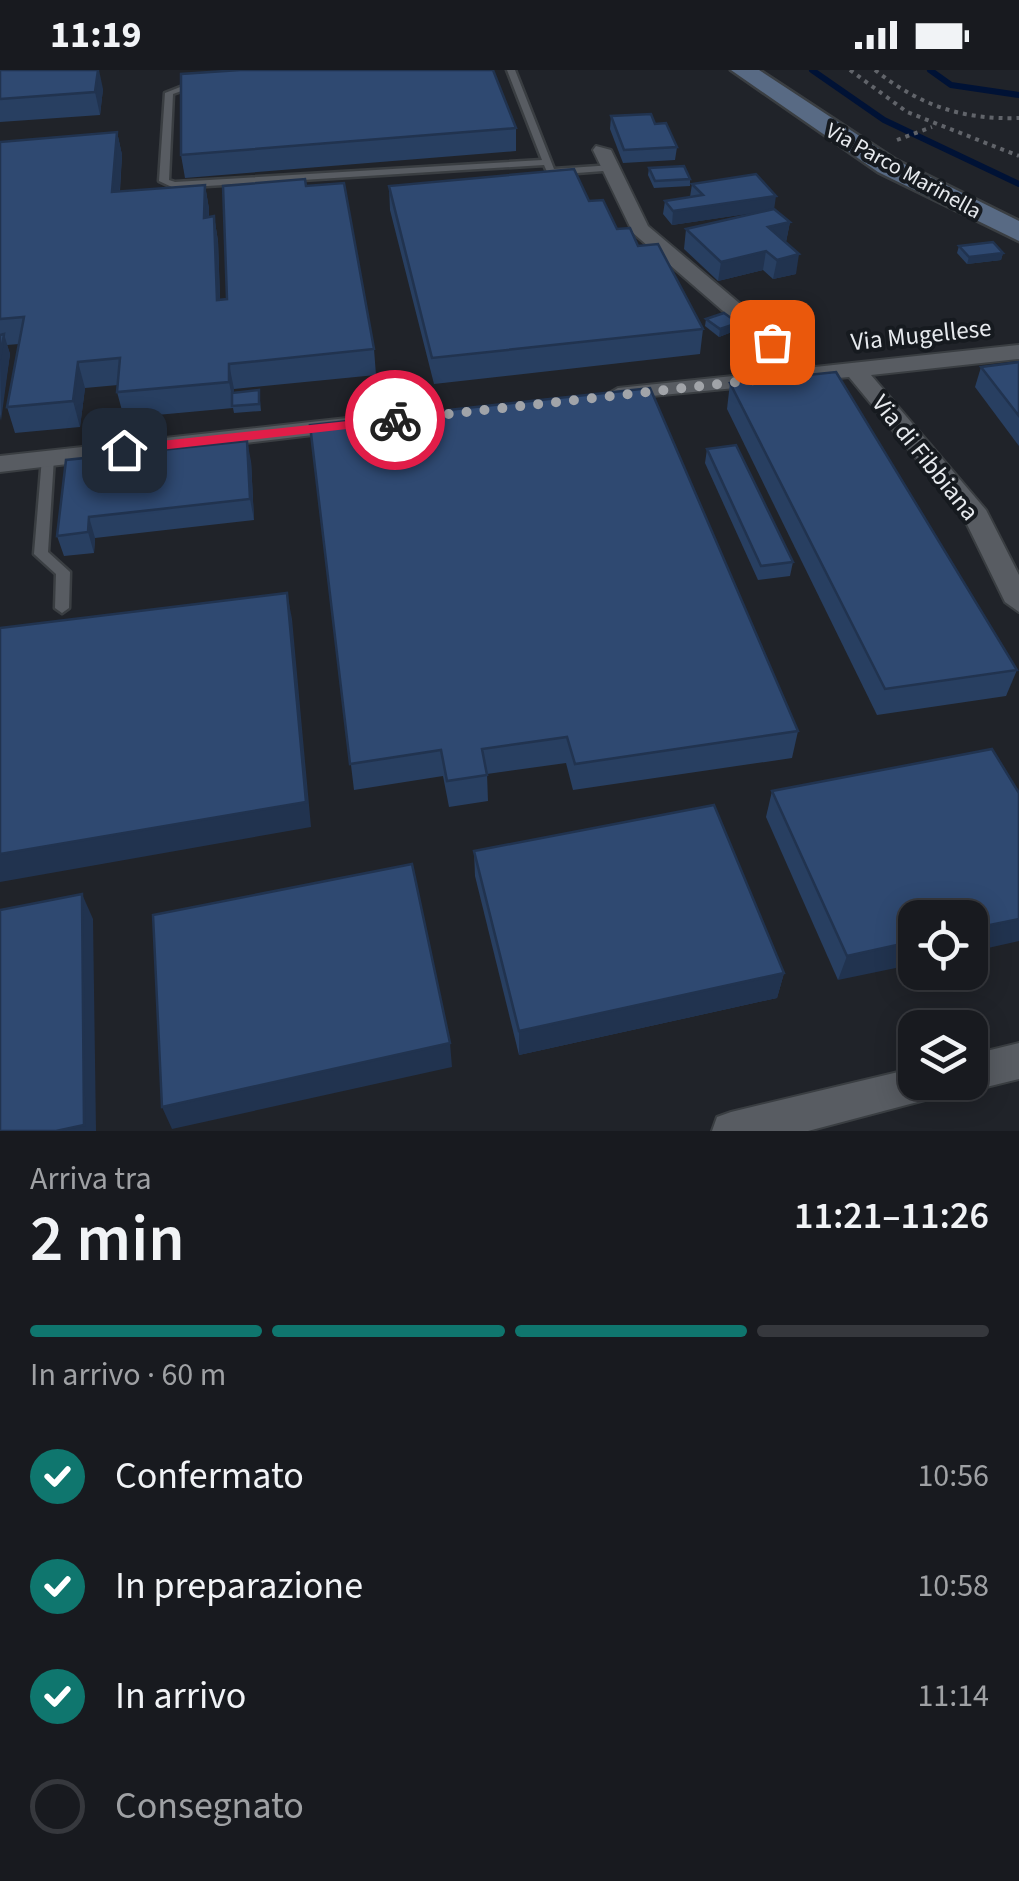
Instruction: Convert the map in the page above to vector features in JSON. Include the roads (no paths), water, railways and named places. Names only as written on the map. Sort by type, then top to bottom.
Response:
[{"type":"main road","name":"Via Parco Marinella","points":[[743,70],[887,166],[1019,232]]},
{"type":"street","points":[[608,159],[640,229],[810,374]]},
{"type":"street","name":"Via Mugellese","points":[[595,398],[1017,351]]},
{"type":"street","name":"Via di Fibbiana","points":[[854,369],[974,510],[1019,602]]},
{"type":"street","points":[[0,464],[380,422]]},
{"type":"street","points":[[988,1069],[1019,1061]]},
{"type":"street","points":[[730,1131],[898,1090]]},
{"type":"lane","points":[[510,70],[551,172],[608,159]]},
{"type":"lane","points":[[212,80],[169,93],[164,181],[174,185],[547,162]]},
{"type":"lane","points":[[48,458],[42,554],[64,572],[62,608]]},
{"type":"waterway","points":[[812,70],[884,120],[1019,184]]},
{"type":"waterway","points":[[930,70],[951,85],[1019,95]]}]
